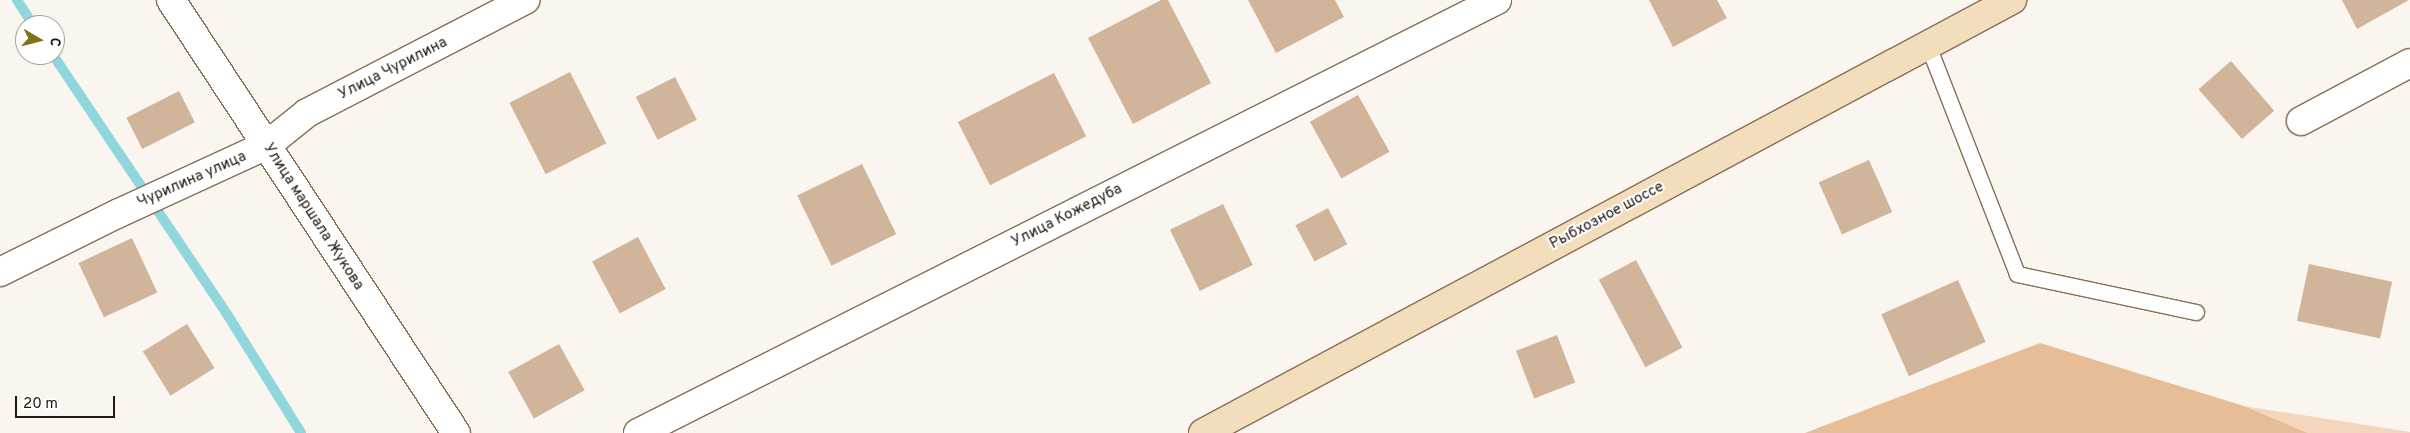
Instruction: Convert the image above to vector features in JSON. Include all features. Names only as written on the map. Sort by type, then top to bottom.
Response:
[{"type":"street","name":"Улица маршала Жукова","points":[[171,0],[456,433]]},
{"type":"street","name":"Улица Чурилина","points":[[267,146],[307,113],[525,0]]},
{"type":"street","name":"Улица Кожедуба","points":[[638,433],[1497,0]]},
{"type":"street","name":"Рыбхозное шоссе","points":[[1203,433],[1927,43],[1976,9],[2012,0]]},
{"type":"street","points":[[2301,121],[2410,63]]},
{"type":"street","name":"Чурилина улица","points":[[0,272],[117,214],[267,146]]},
{"type":"lane","points":[[1927,43],[2017,274],[2196,312]]},
{"type":"shaded area","points":[[2040,343],[2244,406],[2308,433],[1805,433]]},
{"type":"shaded area","points":[[2244,406],[2410,432],[2410,433],[2308,433]]},
{"type":"building","points":[[1161,0],[1168,0],[1211,83],[1133,124],[1088,38]]},
{"type":"building","points":[[1248,0],[1335,0],[1344,17],[1276,53]]},
{"type":"building","points":[[1649,0],[1717,0],[1727,18],[1673,47]]},
{"type":"building","points":[[2342,0],[2409,0],[2357,29]]},
{"type":"building","points":[[2231,61],[2274,111],[2242,139],[2199,89]]},
{"type":"building","points":[[570,72],[606,143],[546,174],[509,103]]},
{"type":"building","points":[[1054,73],[1086,136],[990,185],[958,122]]},
{"type":"building","points":[[675,77],[697,120],[658,140],[636,97]]},
{"type":"building","points":[[179,91],[195,122],[142,149],[126,118]]},
{"type":"building","points":[[1358,95],[1390,152],[1341,179],[1310,122]]},
{"type":"building","points":[[1869,160],[1892,212],[1842,234],[1819,182]]},
{"type":"building","points":[[862,164],[896,234],[831,266],[797,196]]},
{"type":"building","points":[[1223,204],[1253,265],[1200,291],[1170,230]]},
{"type":"building","points":[[1328,208],[1347,244],[1315,262],[1295,225]]},
{"type":"building","points":[[638,237],[666,289],[620,314],[592,261]]},
{"type":"building","points":[[132,238],[157,292],[104,317],[79,263]]},
{"type":"building","points":[[1636,260],[1682,347],[1645,367],[1599,280]]},
{"type":"building","points":[[2309,264],[2392,282],[2380,338],[2297,321]]},
{"type":"building","points":[[1958,280],[1986,342],[1909,376],[1881,314]]},
{"type":"building","points":[[187,324],[215,368],[170,396],[143,352]]},
{"type":"building","points":[[1557,335],[1575,383],[1534,398],[1516,351]]},
{"type":"building","points":[[559,344],[585,390],[534,418],[508,372]]},
{"type":"waterway","points":[[17,0],[27,15]]},
{"type":"waterway","points":[[60,65],[227,314],[301,433]]}]
